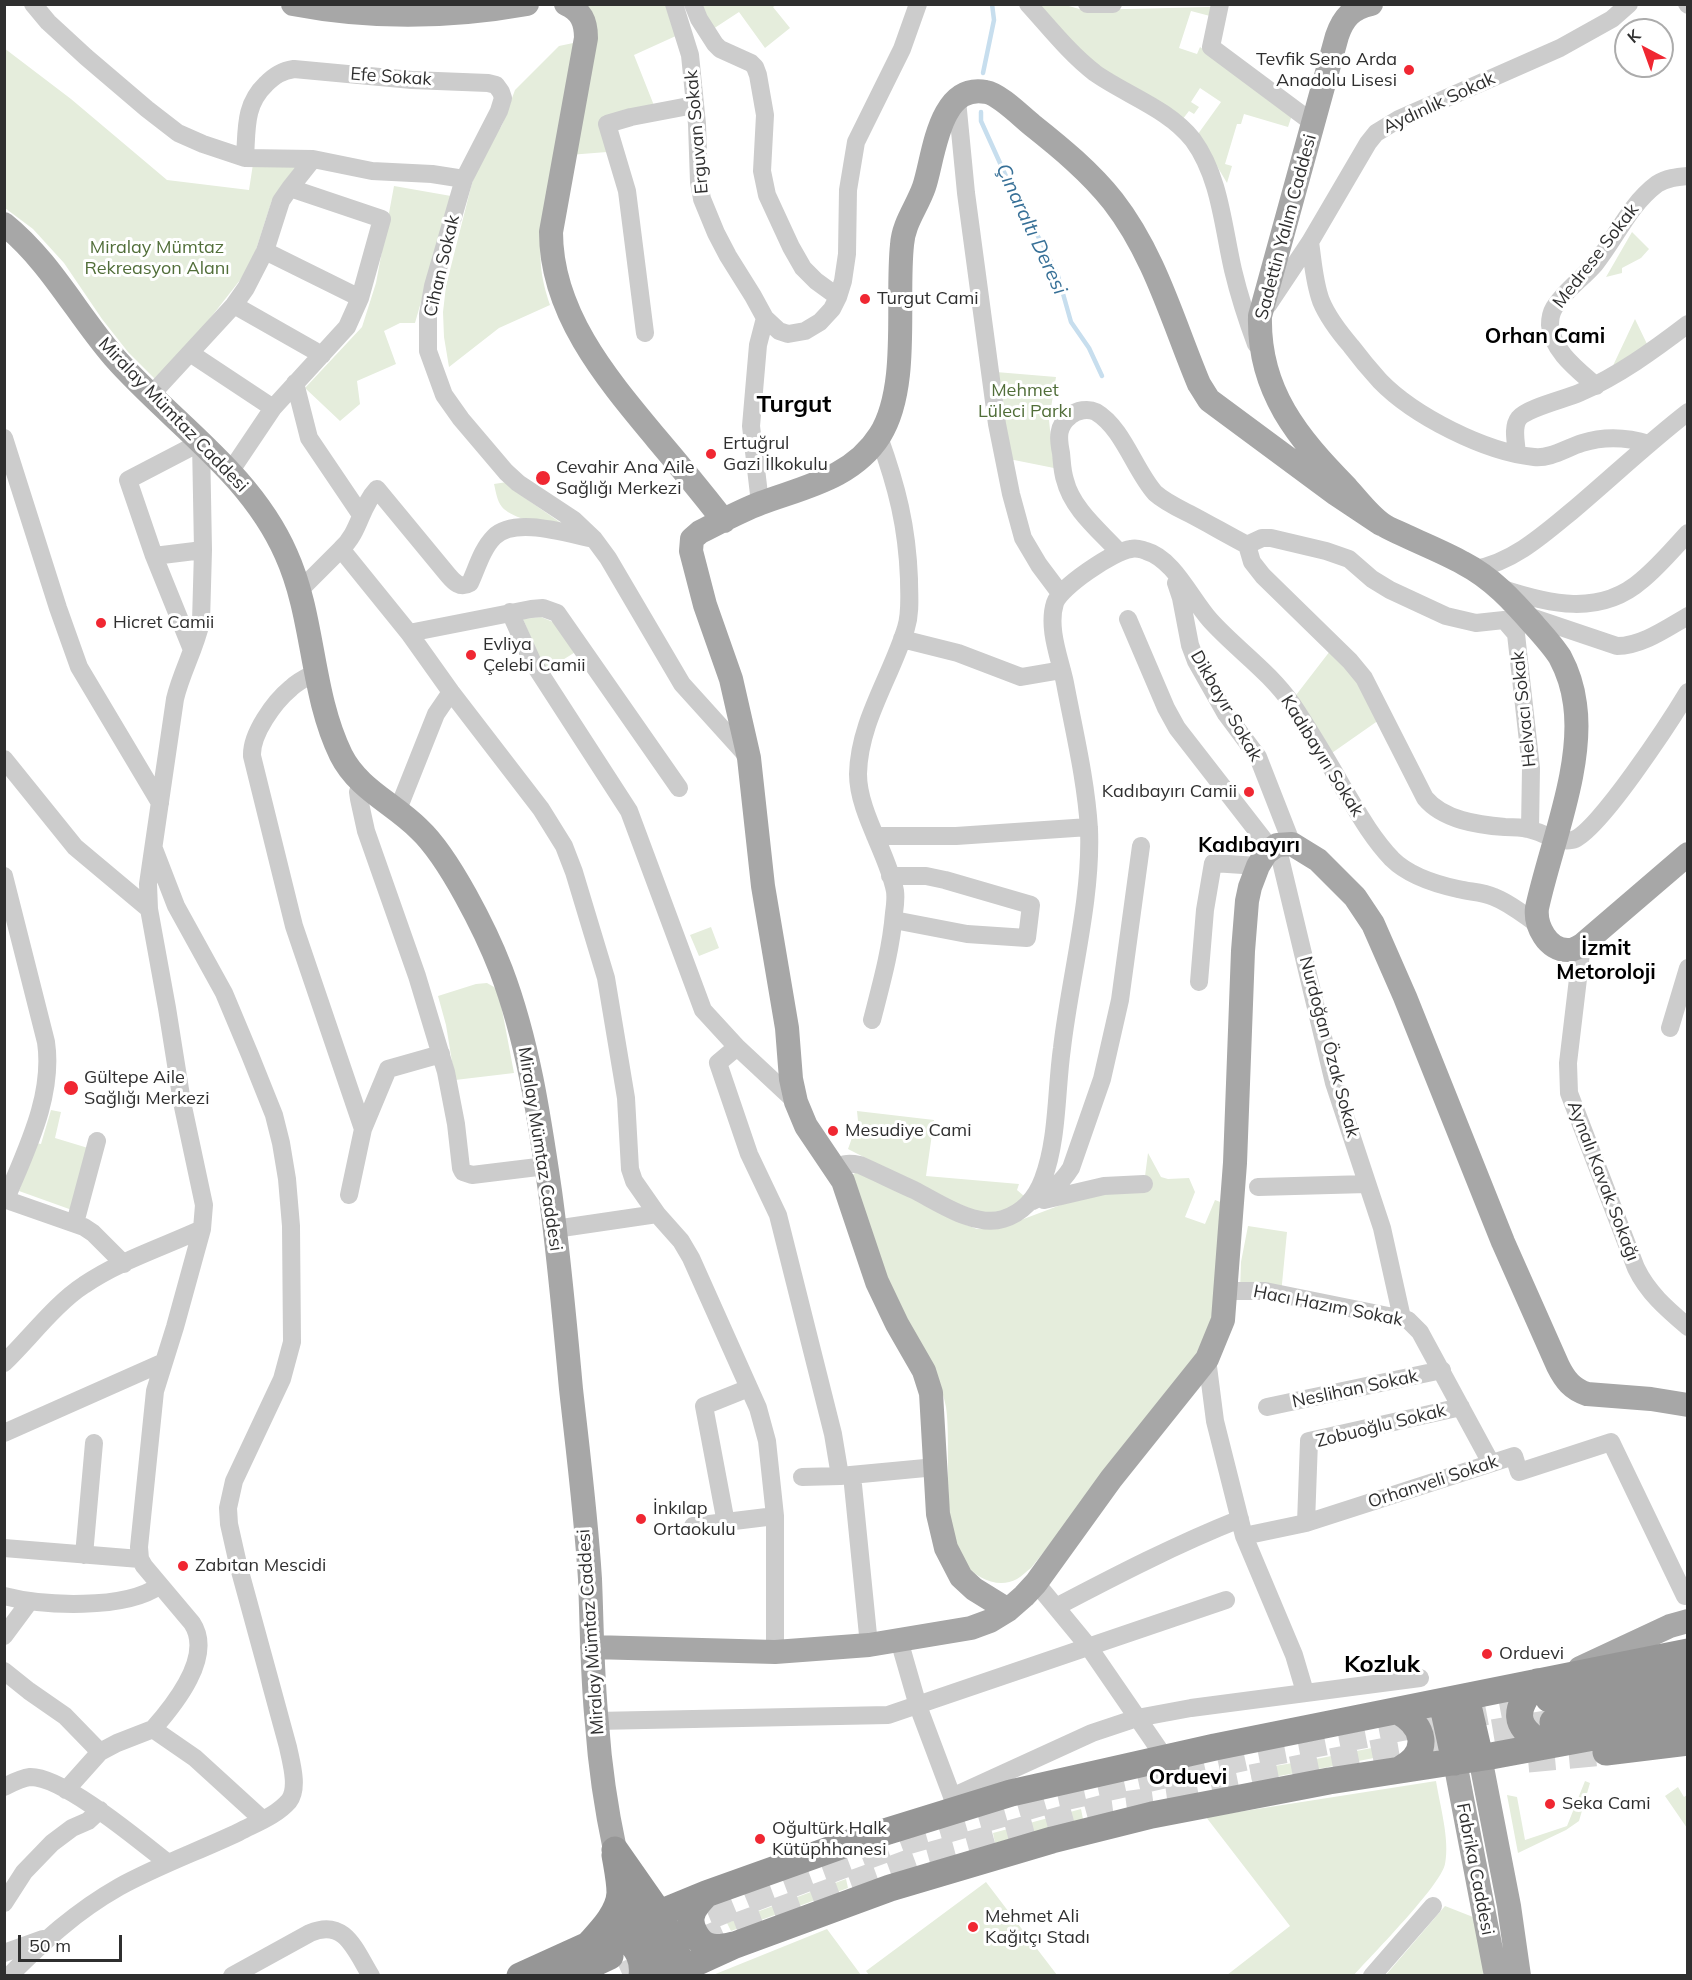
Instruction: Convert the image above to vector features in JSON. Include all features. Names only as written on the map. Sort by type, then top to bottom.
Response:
[{"type":"highway","points":[[1546,1712],[1564,1676],[1688,1652]]},
{"type":"highway","points":[[615,1850],[650,1917],[672,1973],[735,1945],[890,1888],[1052,1840],[1152,1815],[1329,1780],[1468,1759],[1546,1712],[1688,1674]]},
{"type":"highway","points":[[1546,1712],[1688,1697]]},
{"type":"highway","points":[[1454,1700],[1468,1759]]},
{"type":"highway","points":[[568,1976],[603,1946],[650,1917],[706,1894],[955,1803],[1454,1700],[1642,1728],[1688,1720]]},
{"type":"highway","points":[[1398,1711],[1418,1727],[1421,1743],[1414,1760],[1401,1769]]},
{"type":"highway","points":[[1606,1752],[1688,1742]]},
{"type":"highway","points":[[603,1946],[603,1929],[616,1906],[620,1893],[615,1850]]},
{"type":"highway","points":[[706,1894],[692,1914],[694,1932],[707,1946],[718,1948],[735,1945]]},
{"type":"highway","points":[[520,1976],[603,1946],[629,1941],[635,1947],[641,1960],[642,1976]]},
{"type":"main road","points":[[293,4],[358,15],[397,16],[463,14],[527,4]]},
{"type":"main road","points":[[567,5],[577,10],[584,20],[586,38],[551,232],[551,250],[557,281],[581,336],[592,355],[723,521]]},
{"type":"main road","name":"Sadettin Yalım Caddesi","points":[[1356,5],[1341,25],[1260,316],[1261,344],[1266,371],[1283,410],[1296,432],[1381,524],[1475,569],[1499,588],[1559,655],[1567,672],[1575,706],[1575,740],[1571,776],[1537,908],[1538,924]]},
{"type":"main road","points":[[1008,1610],[974,1589],[961,1577],[946,1548],[938,1514],[931,1392],[928,1381],[897,1324],[878,1282],[846,1191],[835,1168],[806,1126],[796,1102],[791,1079],[787,1028],[762,885],[749,758],[731,679],[705,604],[691,551],[692,539],[700,532],[760,503],[815,486],[837,474],[861,456],[879,437],[894,399],[897,384],[902,243],[909,217],[926,180],[940,124],[948,109],[957,100],[975,91],[989,92],[1033,126],[1092,177],[1115,203],[1142,246],[1164,294],[1199,384],[1209,400],[1336,494],[1381,524]]},
{"type":"main road","name":"Miralay Mümtaz Caddesi","points":[[4,224],[33,250],[101,342],[230,472],[277,535],[291,564],[299,591],[315,673],[326,715],[341,754],[361,783],[424,833],[447,865],[500,967],[521,1033],[533,1083],[555,1229],[587,1554],[596,1721],[603,1788],[615,1850]]},
{"type":"main road","points":[[592,1647],[775,1652],[869,1645],[971,1628],[990,1621],[1008,1610],[1036,1583],[1111,1479],[1207,1359],[1223,1320],[1235,1163],[1244,941],[1249,894],[1275,851],[1318,860],[1342,883],[1367,913],[1405,997],[1503,1242],[1563,1376],[1574,1388],[1587,1394],[1651,1399],[1688,1405]]},
{"type":"main road","points":[[1538,924],[1545,936],[1558,948],[1571,951],[1582,945],[1688,854]]},
{"type":"main road","points":[[1564,1676],[1682,1621]]},
{"type":"main road","points":[[1468,1759],[1509,1906],[1519,1976]]},
{"type":"main road","name":"Fabrika Caddesi","points":[[1468,1759],[1494,1971]]},
{"type":"street","points":[[33,4],[48,22],[147,109],[178,133],[203,144],[245,158],[313,159],[372,171],[432,174],[464,179]]},
{"type":"street","name":"Erguvan Sokak","points":[[674,4],[690,55],[702,199],[724,249],[765,318]]},
{"type":"street","points":[[693,4],[699,19],[715,44],[720,49],[755,67],[765,115],[762,171],[767,195],[791,247],[809,276],[838,297]]},
{"type":"street","points":[[765,318],[771,326],[788,334],[805,331],[826,316],[838,297],[847,254],[848,190],[856,142],[902,49],[918,4]]},
{"type":"street","points":[[1028,4],[1095,73],[1177,124],[1193,140],[1217,193],[1242,305],[1266,371]]},
{"type":"street","points":[[1087,4],[1113,4]]},
{"type":"street","points":[[1220,4],[1211,47],[1313,123]]},
{"type":"street","name":"Aydınlık Sokak","points":[[1260,316],[1310,242],[1376,133],[1399,119],[1560,48],[1612,19],[1629,4]]},
{"type":"street","points":[[690,55],[715,44]]},
{"type":"street","name":"Efe Sokak","points":[[245,158],[247,122],[252,100],[270,80],[286,70],[412,80],[488,83],[496,86],[503,98],[499,111],[464,179]]},
{"type":"street","points":[[957,100],[966,193],[979,276],[997,424],[1011,494],[1023,538],[1060,593]]},
{"type":"street","points":[[645,333],[627,191],[606,124],[694,105]]},
{"type":"street","points":[[151,394],[234,305],[257,270],[281,201],[313,159]]},
{"type":"street","name":"Medrese Sokak","points":[[1596,386],[1555,344],[1550,325],[1553,310],[1559,300],[1596,262],[1630,212],[1644,196],[1661,181],[1688,176]]},
{"type":"street","name":"Cihan Sokak","points":[[464,179],[433,286],[427,338],[432,365],[444,394],[462,420],[518,483],[574,520],[594,539],[608,558],[682,684],[749,758]]},
{"type":"street","points":[[230,472],[273,408],[347,327],[360,298],[382,219],[290,188]]},
{"type":"street","points":[[1310,242],[1316,285],[1327,314],[1337,329],[1381,382],[1400,399],[1444,426],[1469,438],[1517,453],[1542,457],[1584,442],[1603,439],[1624,438],[1649,444]]},
{"type":"street","points":[[265,251],[360,298]]},
{"type":"street","points":[[234,305],[322,355]]},
{"type":"street","points":[[760,503],[751,426],[758,345],[765,318]]},
{"type":"street","points":[[1517,453],[1515,428],[1521,416],[1609,379],[1688,324]]},
{"type":"street","points":[[190,353],[273,408]]},
{"type":"street","points":[[295,383],[309,438],[362,515]]},
{"type":"street","points":[[1030,1203],[1043,1180],[1052,1146],[1062,1046],[1089,856],[1089,827],[1082,775],[1053,623],[1055,602],[1060,593],[1083,575],[1119,552],[1082,512],[1065,481],[1058,438],[1059,430],[1075,412],[1088,409],[1099,414],[1120,438],[1161,498],[1247,545],[1252,562],[1263,576],[1350,661],[1364,678],[1421,791],[1430,804],[1446,814],[1482,825],[1530,829],[1555,839],[1576,839],[1586,832],[1601,815],[1670,722],[1688,692]]},
{"type":"street","points":[[1475,569],[1501,561],[1527,546],[1688,412]]},
{"type":"street","points":[[872,1020],[882,984],[894,921],[896,893],[858,784],[858,771],[863,742],[878,695],[902,639],[909,612],[906,538],[902,512],[892,473],[879,437]]},
{"type":"street","points":[[4,438],[79,667],[160,803]]},
{"type":"street","points":[[66,1790],[100,1752],[153,1729],[190,1676],[200,1646],[192,1623],[159,1586],[140,1559],[139,1547],[153,1404],[158,1378],[173,1334],[202,1230],[204,1205],[182,1102],[149,909],[149,868],[178,684],[192,650],[201,622],[203,550],[201,442],[128,480],[154,556],[192,650]]},
{"type":"street","points":[[299,591],[354,536],[370,496],[377,489],[448,575],[460,585],[465,586],[470,583],[484,550],[493,538],[511,527],[537,528],[594,539]]},
{"type":"street","points":[[1499,588],[1542,601],[1569,604],[1609,599],[1622,595],[1642,581],[1688,533]]},
{"type":"street","name":"Helvacı Sokak","points":[[1247,545],[1262,538],[1271,538],[1326,551],[1348,559],[1372,579],[1390,590],[1446,616],[1476,622],[1504,620],[1516,634],[1531,768],[1530,829]]},
{"type":"street","points":[[341,549],[409,633],[544,814],[556,831],[571,863],[606,978],[626,1098],[630,1169],[634,1181],[657,1214],[681,1241],[691,1258],[758,1408],[765,1433],[775,1516],[775,1652]]},
{"type":"street","name":"Kadıbayırı Sokak","points":[[1119,552],[1130,549],[1148,551],[1156,555],[1179,577],[1211,621],[1282,691],[1367,828],[1393,860],[1411,874],[1439,884],[1493,896],[1538,924]]},
{"type":"street","points":[[154,556],[203,550]]},
{"type":"street","name":"Dikbayır Sokak","points":[[1167,566],[1180,598],[1190,645],[1196,661],[1226,714],[1258,757],[1275,851]]},
{"type":"street","points":[[409,633],[510,612],[543,608],[557,613],[679,788]]},
{"type":"street","points":[[510,612],[532,661],[629,811],[703,1010],[737,1047],[796,1102]]},
{"type":"street","points":[[1525,615],[1617,646],[1624,646],[1653,635],[1688,616]]},
{"type":"street","points":[[1128,619],[1166,708],[1177,728],[1275,851],[1213,863],[1205,910],[1198,982]]},
{"type":"street","points":[[902,639],[958,653],[1021,677],[1062,670]]},
{"type":"street","points":[[315,673],[292,686],[273,708],[254,741],[252,756],[294,926],[363,1130]]},
{"type":"street","points":[[397,812],[436,714],[452,692]]},
{"type":"street","points":[[4,759],[75,846],[149,909]]},
{"type":"street","points":[[361,783],[358,799],[366,831],[417,976],[451,1092],[459,1163],[463,1172],[472,1175],[546,1166]]},
{"type":"street","points":[[875,836],[956,836],[1089,827]]},
{"type":"street","points":[[835,1168],[842,1164],[860,1165],[957,1212],[979,1220],[991,1221],[1002,1219],[1064,1180],[1071,1168],[1102,1079],[1120,1000],[1141,846]]},
{"type":"street","points":[[9,1976],[47,1938],[79,1912],[119,1887],[274,1814],[290,1799],[292,1794],[293,1774],[288,1748],[238,1564],[229,1524],[228,1508],[234,1481],[282,1379],[291,1342],[291,1226],[287,1179],[273,1114],[250,1055],[224,993],[176,906],[153,848]]},
{"type":"street","name":"Nurdoğan Özak Sokak","points":[[1275,851],[1334,1083],[1382,1228],[1402,1318]]},
{"type":"street","points":[[4,876],[46,1042],[48,1069],[46,1086],[35,1123],[5,1199],[75,1223],[93,1233],[124,1264]]},
{"type":"street","points":[[890,876],[926,876],[1031,905],[1027,938],[967,934],[894,921]]},
{"type":"street","name":"Aynalı Kavak Sokağı","points":[[1582,945],[1568,1063],[1569,1093],[1635,1268],[1649,1291],[1688,1326]]},
{"type":"street","points":[[1670,1029],[1688,968]]},
{"type":"street","points":[[737,1047],[718,1063],[749,1154],[778,1215],[833,1434],[846,1475],[869,1645]]},
{"type":"street","points":[[349,1195],[363,1130],[388,1069],[441,1054]]},
{"type":"street","points":[[75,1223],[98,1141]]},
{"type":"street","points":[[1030,1203],[1104,1186],[1144,1184]]},
{"type":"street","points":[[1257,1188],[1367,1184]]},
{"type":"street","points":[[555,1229],[657,1214]]},
{"type":"street","points":[[4,1364],[73,1293],[124,1264],[202,1230]]},
{"type":"street","name":"Hacı Hazım Sokak","points":[[1226,1291],[1265,1291],[1402,1318],[1415,1325],[1442,1370],[1491,1463]]},
{"type":"street","points":[[1207,1359],[1215,1421],[1242,1527],[1249,1550],[1294,1655],[1305,1692]]},
{"type":"street","points":[[4,1433],[164,1362]]},
{"type":"street","name":"Neslihan Sokak","points":[[1267,1407],[1442,1370]]},
{"type":"street","points":[[726,1523],[704,1406],[749,1388]]},
{"type":"street","name":"Zobuoğlu Sokak","points":[[1306,1523],[1309,1441],[1461,1407]]},
{"type":"street","name":"Orhanveli Sokak","points":[[1056,1607],[1202,1534],[1242,1527],[1306,1523],[1514,1456],[1519,1472],[1611,1442],[1686,1596],[1688,1595]]},
{"type":"street","points":[[84,1555],[94,1443]]},
{"type":"street","points":[[802,1477],[936,1467]]},
{"type":"street","points":[[693,1526],[775,1516]]},
{"type":"street","points":[[4,1548],[140,1559]]},
{"type":"street","points":[[1036,1583],[1088,1646],[1165,1758]]},
{"type":"street","points":[[4,1596],[49,1603],[96,1602],[130,1599],[151,1592],[159,1586]]},
{"type":"street","points":[[596,1721],[888,1715],[1226,1600]]},
{"type":"street","points":[[4,1636],[30,1601]]},
{"type":"street","points":[[899,1640],[918,1706],[955,1803],[1092,1733],[1137,1718],[1191,1708],[1420,1678]]},
{"type":"street","points":[[4,1671],[65,1716],[100,1752]]},
{"type":"street","points":[[153,1729],[195,1758],[263,1820]]},
{"type":"street","points":[[4,1787],[31,1777],[50,1782],[100,1810],[168,1863]]},
{"type":"street","points":[[4,1903],[24,1872],[52,1843],[72,1828],[88,1821],[100,1810]]},
{"type":"street","points":[[1372,1976],[1433,1906]]},
{"type":"street","points":[[232,1976],[310,1933],[329,1928],[345,1935],[371,1976]]},
{"type":"street","points":[[4,1953],[47,1938]]},
{"type":"green space","points":[[577,5],[667,5],[678,35],[634,55],[655,108],[601,120],[607,152],[569,155]]},
{"type":"green space","points":[[700,5],[776,5],[773,7],[790,28],[765,48],[739,12],[713,29]]},
{"type":"green space","points":[[1037,5],[1065,5],[1083,10],[1212,7],[1210,16],[1191,11],[1179,48],[1197,54],[1200,47],[1292,115],[1288,127],[1244,114],[1241,124],[1237,124],[1225,164],[1232,166],[1227,183],[1198,134],[1221,102],[1200,88],[1191,102],[1199,107],[1194,114],[1189,111],[1182,120],[1099,68]]},
{"type":"green space","points":[[578,42],[542,228],[541,267],[550,305],[499,328],[449,367],[443,312],[446,286],[472,183],[484,154],[502,125],[515,90],[559,46]]},
{"type":"green space","name":"Miralay Mümtaz Rekreasyon Alanı","points":[[4,48],[71,99],[167,180],[249,190],[253,164],[300,165],[272,200],[254,256],[244,275],[208,321],[155,379],[128,352],[102,319],[64,263],[33,229],[5,208]]},
{"type":"green space","points":[[394,186],[451,196],[415,323],[400,323],[384,331],[396,364],[357,381],[360,404],[340,421],[305,388],[362,327],[376,283]]},
{"type":"green space","points":[[1632,232],[1649,249],[1641,258],[1622,268],[1622,273],[1606,277]]},
{"type":"green space","points":[[1635,319],[1647,344],[1610,372]]},
{"type":"green space","name":"Mehmet Lüleci Parkı","points":[[996,372],[1056,377],[1049,420],[1054,468],[1009,459]]},
{"type":"green space","points":[[507,482],[515,491],[561,523],[539,523],[507,511],[499,502],[494,484]]},
{"type":"green space","points":[[541,617],[553,622],[577,651],[545,671],[523,619]]},
{"type":"green space","points":[[1330,651],[1361,685],[1379,720],[1329,755],[1293,699]]},
{"type":"green space","points":[[711,927],[719,948],[699,956],[690,935]]},
{"type":"green space","points":[[487,983],[499,994],[514,1073],[455,1080],[446,1025],[438,996],[476,984]]},
{"type":"green space","points":[[51,1110],[61,1112],[55,1138],[88,1148],[72,1210],[19,1191],[36,1143],[41,1144]]},
{"type":"green space","points":[[857,1111],[934,1120],[926,1176],[1019,1184],[1017,1190],[1024,1196],[1015,1207],[996,1213],[981,1213],[942,1197],[848,1149],[858,1121]]},
{"type":"green space","points":[[1148,1153],[1161,1177],[1189,1178],[1195,1192],[1185,1217],[1205,1224],[1215,1200],[1223,1203],[1217,1298],[1209,1326],[1189,1370],[1031,1568],[1010,1582],[989,1581],[970,1569],[957,1550],[950,1511],[948,1424],[942,1392],[930,1364],[893,1296],[852,1175],[857,1172],[869,1176],[956,1221],[977,1229],[997,1229],[1066,1203],[1144,1184]]},
{"type":"green space","points":[[1248,1226],[1287,1232],[1281,1294],[1240,1291],[1241,1262]]},
{"type":"green space","points":[[1392,1744],[1394,1754],[1313,1770],[1311,1760]]},
{"type":"green space","points":[[1299,1762],[1301,1772],[1252,1781],[1250,1770]]},
{"type":"green space","points":[[1436,1781],[1445,1834],[1446,1855],[1441,1874],[1390,1937],[1354,1975],[1227,1975],[1290,1926],[1206,1817]]},
{"type":"green space","points":[[1585,1781],[1590,1783],[1579,1821],[1566,1830],[1518,1853],[1507,1795],[1517,1797],[1525,1840],[1567,1826]]},
{"type":"green space","points":[[1678,1787],[1684,1797],[1687,1795],[1687,1828],[1665,1796]]},
{"type":"green space","points":[[1081,1809],[1083,1819],[995,1843],[993,1833]]},
{"type":"green space","points":[[846,1879],[848,1888],[731,1931],[727,1923]]},
{"type":"green space","name":"Mehmet Ali Kağıtçı Stadı","points":[[986,1882],[1057,1975],[869,1975],[866,1971]]},
{"type":"green space","points":[[1445,1906],[1473,1917],[1483,1962],[1483,1975],[1385,1976]]},
{"type":"green space","points":[[827,1929],[861,1975],[713,1975]]},
{"type":"waterway","name":"Çınaraltı Deresi","points":[[983,73],[994,20],[992,4]]},
{"type":"waterway","name":"Çınaraltı Deresi","points":[[981,112],[981,121],[1014,194],[1058,276],[1071,322],[1089,348],[1102,376]]},
{"type":"tunnel","points":[[671,1932],[751,1899],[907,1841],[1046,1801],[1246,1757],[1542,1701]]},
{"type":"tunnel","points":[[1171,1794],[1386,1751],[1546,1724]]},
{"type":"tunnel","points":[[1528,1759],[1606,1752]]},
{"type":"tunnel","points":[[623,1976],[732,1928],[928,1856],[1108,1807],[1189,1796]]},
{"type":"place","name":"Tevfik Seno Arda Anadolu Lisesi","points":[[1409,70]]},
{"type":"place","name":"Turgut Cami","points":[[865,299]]},
{"type":"place","name":"Ertuğrul Gazi İlkokulu","points":[[711,454]]},
{"type":"place","name":"Cevahir Ana Aile Sağlığı Merkezi","points":[[543,478]]},
{"type":"place","name":"Hicret Camii","points":[[101,623]]},
{"type":"place","name":"Evliya Çelebi Camii","points":[[471,655]]},
{"type":"place","name":"Kadıbayırı Camii","points":[[1249,792]]},
{"type":"place","name":"Gültepe Aile Sağlığı Merkezi","points":[[71,1088]]},
{"type":"place","name":"Mesudiye Cami","points":[[833,1131]]},
{"type":"place","name":"İnkılap Ortaokulu","points":[[641,1519]]},
{"type":"place","name":"Zabıtan Mescidi","points":[[183,1566]]},
{"type":"place","name":"Orduevi","points":[[1487,1654]]},
{"type":"place","name":"Seka Cami","points":[[1550,1804]]},
{"type":"place","name":"Oğultürk Halk Kütüphhanesi","points":[[760,1839]]},
{"type":"place","name":"Mehmet Ali Kağıtçı Stadı","points":[[973,1927]]},
{"type":"district","name":"Orhan Cami","points":[[1545,337]]},
{"type":"district","name":"Turgut","points":[[794,405]]},
{"type":"district","name":"Kadıbayırı","points":[[1249,846]]},
{"type":"district","name":"İzmit Metoroloji","points":[[1606,961]]},
{"type":"district","name":"Kozluk","points":[[1382,1665]]},
{"type":"district","name":"Orduevi","points":[[1188,1778]]}]
